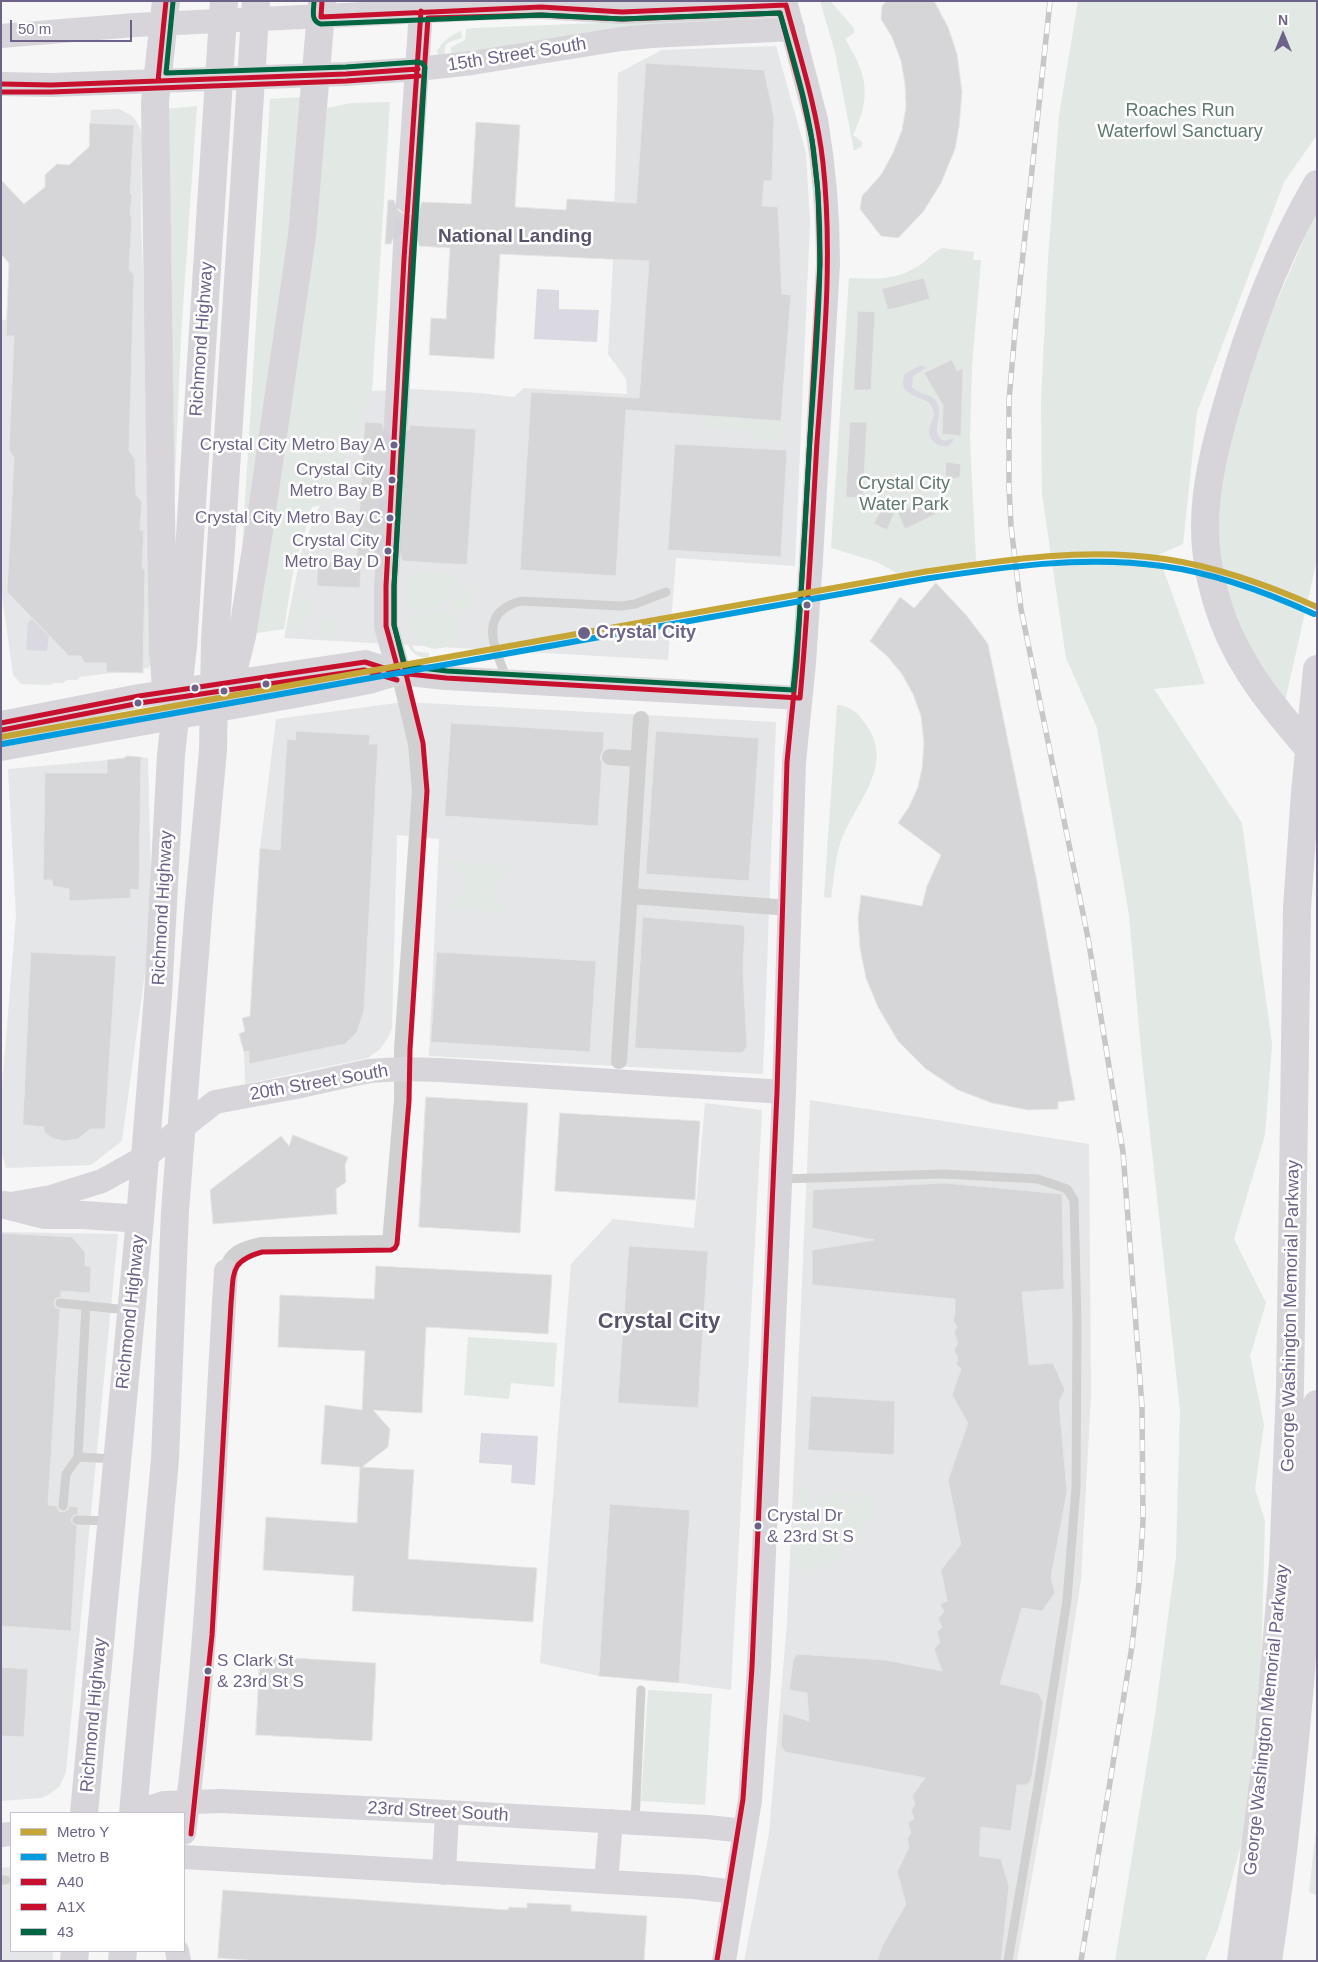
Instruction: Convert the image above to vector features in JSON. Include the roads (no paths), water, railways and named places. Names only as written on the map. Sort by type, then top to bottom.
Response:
[{"type":"highway","name":"Richmond Highway","points":[[84,1812],[140,1220],[158,996],[171,755],[173,648],[217,117],[224,1]]},
{"type":"highway","name":"Richmond Highway","points":[[133,1812],[165,1459],[175,1211],[199,903],[214,750],[215,640],[256,1]]},
{"type":"highway","points":[[214,750],[242,636],[302,236],[321,9]]},
{"type":"highway","points":[[165,12],[155,102],[173,648]]},
{"type":"highway","points":[[1317,184],[1271,276],[1240,359],[1212,462],[1205,527],[1212,584],[1230,636],[1249,674],[1263,694],[1317,759]]},
{"type":"highway","name":"George Washington Memorial Parkway","points":[[1241,1961],[1269,1734],[1286,1506],[1292,1326],[1297,908],[1311,714],[1317,669]]},
{"type":"highway","points":[[3,1205],[44,1215],[84,1215],[140,1220]]},
{"type":"highway","name":"George Washington Memorial Parkway","points":[[1268,1961],[1281,1869],[1300,1690],[1311,1538],[1317,1404]]},
{"type":"street","points":[[541,7],[575,1]]},
{"type":"street","points":[[724,1961],[750,1800],[759,1667],[784,1092],[794,762],[811,559],[828,245],[820,139],[786,3]]},
{"type":"street","name":"15th Street South","points":[[1,36],[165,12],[321,9],[421,11],[541,7],[622,12],[693,5],[786,3]]},
{"type":"street","points":[[408,201],[421,11]]},
{"type":"street","name":"15th Street South","points":[[1,84],[52,86],[418,69],[472,63],[621,38],[792,29]]},
{"type":"street","points":[[396,424],[405,245]]},
{"type":"street","points":[[185,1825],[195,1750],[208,1590],[226,1271],[229,1262],[234,1255],[248,1248],[261,1245],[390,1243],[402,1100],[402,1069],[420,791],[416,744],[386,626],[388,560]]},
{"type":"street","points":[[1,723],[139,696],[365,662],[399,673],[800,698]]},
{"type":"street","points":[[1,748],[306,694],[369,682],[399,673]]},
{"type":"street","points":[[619,1061],[640,719]]},
{"type":"street","points":[[610,757],[638,759]]},
{"type":"street","points":[[630,896],[790,908]]},
{"type":"street","name":"20th Street South","points":[[3,1205],[51,1197],[98,1183],[145,1157],[182,1130],[215,1102],[362,1072],[402,1069],[784,1092]]},
{"type":"street","name":"23rd Street South","points":[[136,1812],[164,1803],[221,1801],[635,1822],[745,1831]]},
{"type":"street","points":[[444,1873],[447,1812]]},
{"type":"street","points":[[606,1882],[611,1821]]},
{"type":"street","points":[[185,1857],[606,1882],[735,1892]]},
{"type":"lane","points":[[508,681],[494,649],[492,632],[495,617],[511,603],[521,601],[621,606],[635,604],[666,592]]},
{"type":"lane","points":[[780,1179],[919,1173],[1038,1179],[1067,1189],[1074,1200],[1077,1313],[1076,1487],[1067,1600],[1008,1961]]},
{"type":"lane","points":[[60,1303],[131,1310]]},
{"type":"lane","points":[[63,1506],[66,1474],[78,1457],[86,1306]]},
{"type":"lane","points":[[78,1457],[117,1459]]},
{"type":"lane","points":[[77,1520],[112,1521]]},
{"type":"lane","points":[[635,1822],[640,1690]]},
{"type":"tunnel","points":[[405,245],[408,201]]},
{"type":"tunnel","points":[[388,560],[396,424]]},
{"type":"railway","points":[[1050,1],[1009,400],[1011,526],[1021,609],[1088,938],[1123,1152],[1142,1406],[1143,1522],[1139,1583],[1132,1646],[1081,1961]]},
{"type":"metro line","name":"Y","points":[[1,737],[923,572],[1044,556],[1105,554],[1185,562],[1242,578],[1280,591],[1317,607]]},
{"type":"metro line","name":"B","points":[[2,744],[924,579],[983,570],[1043,564],[1073,562],[1132,563],[1182,569],[1240,584],[1314,614]]},
{"type":"place","name":"Crystal City Metro Bay A","points":[[394,445]]},
{"type":"place","name":"Crystal City Metro Bay B","points":[[392,480]]},
{"type":"place","name":"Crystal City Metro Bay C","points":[[390,518]]},
{"type":"place","name":"Crystal City Metro Bay D","points":[[388,551]]},
{"type":"place","name":"Crystal City","points":[[584,633]]},
{"type":"place","name":"Crystal Dr & 23rd St S","points":[[758,1526]]},
{"type":"place","name":"S Clark St & 23rd St S","points":[[208,1671]]},
{"type":"district","name":"National Landing","points":[[515,237]]},
{"type":"district","name":"Crystal City","points":[[659,1322]]},
{"type":"park label","name":"Roaches Run Waterfowl Sanctuary","points":[[1180,121]]},
{"type":"park label","name":"Crystal City Water Park","points":[[904,494]]}]
